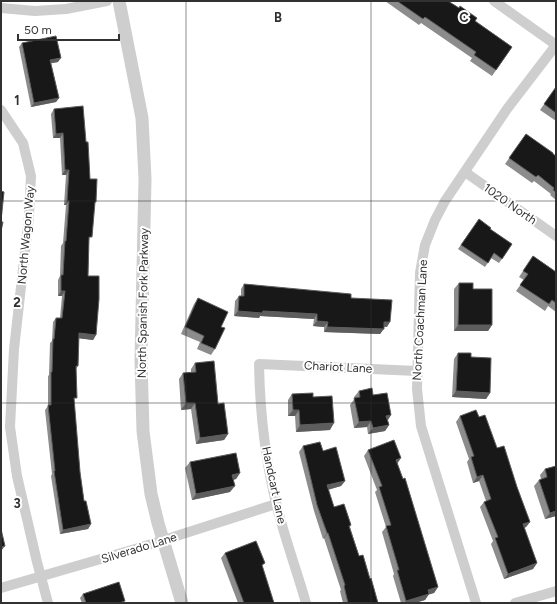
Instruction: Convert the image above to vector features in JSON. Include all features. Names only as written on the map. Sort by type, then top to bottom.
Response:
[{"type":"street","points":[[1,8],[35,11],[66,9],[107,1]]},
{"type":"street","name":"North Spanish Fork Parkway","points":[[119,1],[142,118],[145,179],[141,360],[144,431],[151,494],[182,603]]},
{"type":"street","points":[[494,1],[556,45]]},
{"type":"street","name":"North Coachman Lane","points":[[476,603],[421,426],[417,389],[420,273],[425,245],[435,220],[507,109],[556,45]]},
{"type":"street","name":"North Wagon Way","points":[[1,110],[23,143],[31,176],[29,216],[14,349],[10,427],[17,476],[48,603]]},
{"type":"street","name":"1020 North","points":[[465,172],[556,236]]},
{"type":"street","name":"Chariot Lane","points":[[260,364],[418,371]]},
{"type":"street","name":"Handcart Lane","points":[[260,364],[260,400],[265,445],[276,504],[306,603]]},
{"type":"street","name":"Silverado Lane","points":[[1,588],[163,540],[276,504]]},
{"type":"street","points":[[515,603],[556,591]]},
{"type":"building","points":[[397,1],[448,1],[459,8],[460,6],[477,18],[475,21],[512,47],[496,70],[474,55],[476,52],[425,17],[423,19]]},
{"type":"building","points":[[56,36],[61,58],[50,60],[59,98],[34,103],[22,43]]},
{"type":"building","points":[[556,87],[556,113],[544,104]]},
{"type":"building","points":[[83,106],[86,142],[88,142],[90,179],[97,179],[92,237],[89,237],[88,276],[99,276],[99,299],[96,335],[79,333],[78,366],[76,366],[77,398],[74,398],[80,472],[84,501],[86,501],[91,524],[63,530],[54,471],[48,405],[51,405],[51,372],[56,318],[62,318],[65,291],[61,291],[61,275],[63,275],[66,241],[69,201],[67,201],[69,170],[65,170],[63,133],[56,134],[54,109]]},
{"type":"building","points":[[526,134],[556,156],[556,192],[553,190],[554,188],[538,175],[536,177],[509,158]]},
{"type":"building","points":[[1,191],[4,192],[1,221]]},
{"type":"building","points":[[479,219],[491,228],[490,229],[512,244],[502,259],[494,253],[488,263],[461,245]]},
{"type":"building","points":[[533,256],[556,272],[556,303],[552,300],[549,304],[520,285],[528,274],[523,271]]},
{"type":"building","points":[[459,283],[473,283],[473,289],[492,289],[492,325],[458,325]]},
{"type":"building","points":[[244,284],[351,294],[351,298],[392,300],[390,322],[384,322],[384,329],[327,327],[328,322],[317,321],[317,314],[238,311],[239,296],[244,296]]},
{"type":"building","points":[[198,298],[228,312],[221,327],[225,328],[215,349],[201,343],[204,336],[185,327]]},
{"type":"building","points":[[458,353],[471,353],[471,357],[491,358],[490,393],[456,391]]},
{"type":"building","points":[[214,361],[218,404],[224,403],[228,434],[200,438],[195,403],[186,403],[183,373],[196,372],[195,363]]},
{"type":"building","points":[[372,388],[373,395],[387,393],[391,415],[386,416],[389,425],[373,428],[371,421],[359,422],[354,398],[360,397],[359,391]]},
{"type":"building","points":[[313,393],[313,397],[332,396],[334,423],[300,425],[299,410],[293,410],[292,394]]},
{"type":"building","points":[[476,410],[479,417],[485,415],[497,448],[504,446],[530,522],[523,524],[537,563],[508,574],[495,538],[498,537],[484,502],[491,499],[483,475],[477,477],[471,457],[474,456],[460,416]]},
{"type":"building","points":[[394,440],[401,458],[396,460],[403,479],[405,478],[438,587],[428,590],[429,594],[406,601],[397,570],[399,570],[386,526],[391,525],[379,487],[382,486],[368,450]]},
{"type":"building","points":[[320,442],[323,451],[336,447],[345,481],[327,485],[334,507],[344,504],[351,525],[349,526],[359,556],[363,555],[378,603],[348,603],[345,585],[317,505],[303,446]]},
{"type":"building","points":[[236,453],[240,473],[232,475],[235,486],[196,494],[190,462]]},
{"type":"building","points":[[556,466],[556,511],[550,513],[539,480],[547,477],[545,469]]},
{"type":"building","points":[[1,529],[5,546],[1,547]]},
{"type":"building","points":[[256,541],[265,563],[262,565],[274,603],[244,603],[225,553]]},
{"type":"building","points":[[119,582],[125,601],[119,603],[86,603],[83,594]]}]
